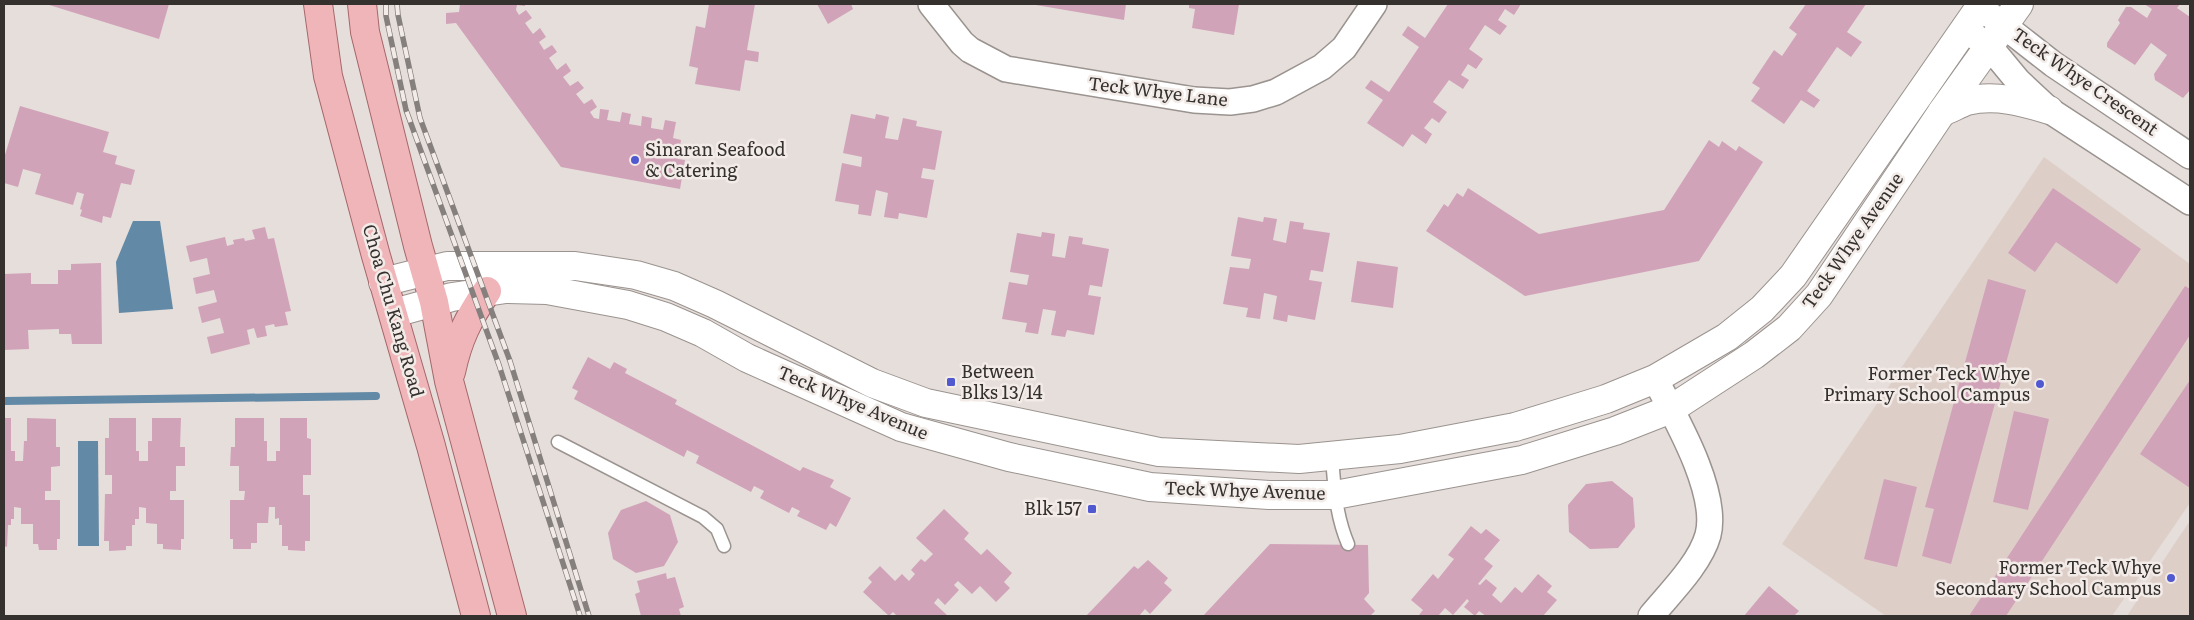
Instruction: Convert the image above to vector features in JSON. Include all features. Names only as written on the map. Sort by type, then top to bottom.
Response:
[{"type":"main road","name":"Choa Chu Kang Road","points":[[318,4],[328,76],[383,282],[394,313],[431,446],[476,616]]},
{"type":"main road","name":"Choa Chu Kang Road","points":[[362,4],[365,32],[434,302],[449,381],[512,616]]},
{"type":"main road","name":"Teck Whye Avenue","points":[[383,282],[446,266],[575,266],[636,275],[674,286],[715,304],[872,383],[926,402],[1159,452],[1299,459],[1400,449],[1515,427],[1606,399],[1655,379],[1727,337],[1762,309],[1793,276],[1981,5]]},
{"type":"main road","name":"Teck Whye Avenue","points":[[394,313],[434,302],[506,289],[547,290],[603,300],[648,311],[703,333],[747,358],[901,427],[1009,457],[1150,487],[1269,495],[1335,495],[1522,460],[1615,431],[1671,409],[1754,355],[1789,328],[1819,295],[1942,112],[2004,25]]},
{"type":"main road","points":[[1942,112],[1968,101],[1992,98],[2025,102],[2050,110]]},
{"type":"main road","points":[[449,381],[458,342],[468,320],[487,292]]},
{"type":"street","name":"Teck Whye Lane","points":[[931,4],[962,43],[970,50],[1006,69],[1194,100],[1230,102],[1253,99],[1276,92],[1322,67],[1344,48],[1374,4]]},
{"type":"street","name":"Teck Whye Crescent","points":[[1981,5],[2053,64],[2190,156]]},
{"type":"street","name":"Teck Whye Crescent","points":[[1964,28],[2004,25]]},
{"type":"street","name":"Teck Whye Crescent","points":[[2004,25],[2018,82],[2050,110],[2190,202]]},
{"type":"street","points":[[1651,616],[1696,560],[1708,535],[1710,509],[1694,458],[1655,379]]},
{"type":"lane","points":[[558,442],[703,517],[717,528],[724,546]]},
{"type":"lane","points":[[1332,456],[1335,495],[1343,532],[1348,544]]},
{"type":"shaded area","name":"Former Teck Whye Primary School Campus","points":[[2044,157],[2190,264],[2190,503],[2112,616],[1886,616],[1782,544]]},
{"type":"shaded area","name":"Former Teck Whye Secondary School Campus","points":[[2190,521],[2190,616],[2127,616],[2177,540]]},
{"type":"water","points":[[133,221],[160,221],[173,309],[119,313],[116,262]]},
{"type":"water","points":[[78,441],[98,441],[99,546],[78,546]]},
{"type":"building","points":[[46,4],[169,4],[159,39]]},
{"type":"building","points":[[460,4],[525,4],[525,6],[517,5],[516,10],[519,15],[526,10],[532,18],[525,23],[533,34],[540,28],[546,37],[539,42],[544,50],[552,45],[557,52],[549,58],[557,70],[566,63],[571,71],[563,77],[570,86],[578,81],[584,88],[576,94],[584,104],[592,99],[597,107],[590,112],[594,118],[599,119],[600,109],[609,110],[607,120],[620,122],[622,112],[631,114],[629,124],[641,126],[642,116],[652,118],[651,128],[663,130],[665,120],[676,122],[673,138],[681,140],[678,159],[685,160],[680,189],[561,167],[456,23],[446,24],[446,13],[459,12]]},
{"type":"building","points":[[709,4],[755,4],[747,50],[759,52],[758,62],[745,60],[740,91],[695,84],[698,68],[689,66],[696,26],[705,28]]},
{"type":"building","points":[[817,4],[851,4],[853,9],[828,24]]},
{"type":"building","points":[[1030,4],[1126,4],[1124,20]]},
{"type":"building","points":[[1189,4],[1239,4],[1234,35],[1192,28],[1195,9],[1189,8]]},
{"type":"building","points":[[1448,4],[1521,4],[1514,15],[1505,9],[1498,20],[1507,26],[1500,35],[1485,25],[1469,49],[1483,59],[1476,69],[1468,64],[1461,75],[1469,80],[1463,89],[1449,80],[1433,102],[1447,112],[1439,123],[1432,118],[1424,128],[1432,134],[1426,144],[1412,134],[1403,147],[1367,123],[1383,100],[1365,88],[1371,80],[1389,92],[1419,47],[1402,35],[1408,26],[1425,38]]},
{"type":"building","points":[[1806,4],[1866,4],[1847,32],[1862,42],[1851,57],[1837,47],[1807,91],[1820,100],[1814,108],[1801,100],[1784,124],[1751,101],[1760,88],[1752,83],[1774,50],[1782,56],[1797,34],[1789,28]]},
{"type":"building","points":[[2144,4],[2180,4],[2177,8],[2190,17],[2190,90],[2183,98],[2155,80],[2154,74],[2167,55],[2151,43],[2135,65],[2107,47],[2107,43],[2120,23],[2118,20],[2126,7],[2131,7],[2147,18],[2152,9]]},
{"type":"building","points":[[20,106],[109,132],[103,152],[117,156],[115,164],[135,170],[131,185],[121,183],[111,218],[103,216],[102,223],[80,216],[84,194],[77,192],[73,205],[35,194],[41,174],[23,169],[18,187],[4,183],[4,158]]},
{"type":"building","points":[[851,114],[875,119],[876,114],[889,117],[885,138],[898,140],[903,118],[917,121],[916,126],[942,131],[935,170],[923,168],[921,178],[934,180],[927,218],[899,213],[898,219],[884,217],[888,193],[876,190],[871,216],[858,214],[859,205],[835,201],[842,163],[861,167],[862,157],[843,153]]},
{"type":"building","points":[[1709,140],[1719,147],[1722,141],[1736,151],[1739,146],[1763,162],[1699,261],[1525,296],[1426,231],[1444,204],[1448,207],[1457,193],[1463,197],[1468,188],[1539,234],[1664,210]]},
{"type":"building","points":[[2053,188],[2141,249],[2117,284],[2056,242],[2035,272],[2008,253]]},
{"type":"building","points":[[1238,217],[1263,222],[1264,217],[1277,219],[1273,240],[1286,243],[1290,221],[1304,223],[1303,229],[1330,233],[1323,272],[1311,270],[1309,280],[1322,282],[1315,320],[1288,315],[1287,322],[1273,319],[1277,296],[1264,293],[1260,319],[1246,317],[1248,308],[1223,304],[1230,267],[1249,269],[1251,259],[1231,256]]},
{"type":"building","points":[[265,227],[268,239],[274,238],[291,311],[285,312],[288,325],[275,327],[274,324],[265,326],[267,336],[257,338],[254,328],[247,330],[250,344],[211,354],[207,337],[224,333],[220,318],[202,323],[198,307],[217,302],[214,290],[196,294],[193,278],[210,274],[207,258],[190,262],[186,246],[225,237],[227,246],[234,244],[233,240],[244,238],[245,241],[255,239],[252,230]]},
{"type":"building","points":[[1042,232],[1055,234],[1052,256],[1065,258],[1069,236],[1083,238],[1082,244],[1109,249],[1102,287],[1090,285],[1088,295],[1101,297],[1094,335],[1067,330],[1065,337],[1051,335],[1056,311],[1043,309],[1038,334],[1025,332],[1027,323],[1002,319],[1009,282],[1027,285],[1029,275],[1010,272],[1017,233],[1041,237]]},
{"type":"building","points":[[1357,261],[1398,267],[1393,308],[1351,302]]},
{"type":"building","points":[[101,263],[102,344],[72,344],[71,334],[59,334],[59,329],[28,330],[29,349],[4,350],[4,274],[31,273],[31,284],[58,284],[58,270],[71,270],[71,264]]},
{"type":"building","points":[[1988,279],[2026,290],[1951,564],[1922,556],[1934,509],[1925,507]]},
{"type":"building","points":[[2185,286],[2190,289],[2190,335],[2006,616],[1969,616]]},
{"type":"building","points":[[588,357],[610,369],[614,362],[627,369],[625,373],[677,400],[675,404],[800,471],[803,467],[834,480],[830,487],[851,498],[836,527],[830,523],[826,530],[797,516],[800,511],[792,507],[789,513],[760,498],[764,491],[754,486],[751,492],[696,463],[699,456],[687,450],[684,457],[574,399],[578,391],[572,388]]},
{"type":"building","points":[[2190,380],[2190,488],[2140,454]]},
{"type":"building","points":[[2014,411],[2049,419],[2028,510],[1993,502]]},
{"type":"building","points":[[4,418],[11,418],[11,451],[15,451],[15,461],[23,461],[24,441],[27,441],[27,418],[56,419],[56,447],[60,447],[60,466],[51,467],[51,491],[45,491],[45,500],[60,500],[60,539],[57,539],[57,550],[39,550],[38,544],[33,544],[33,524],[21,524],[21,508],[14,507],[14,519],[11,519],[11,525],[8,525],[7,547],[4,546]]},
{"type":"building","points":[[109,418],[136,418],[136,451],[139,451],[139,461],[148,461],[148,441],[152,441],[152,418],[181,418],[180,447],[185,447],[185,466],[176,466],[176,491],[170,491],[170,500],[184,500],[184,539],[181,539],[181,550],[163,549],[163,544],[157,544],[157,524],[146,523],[146,508],[139,507],[139,519],[135,519],[135,525],[132,525],[132,546],[126,546],[126,550],[109,551],[109,541],[104,541],[105,494],[112,494],[112,475],[105,475],[105,438],[109,438]]},
{"type":"building","points":[[235,418],[264,418],[264,441],[267,441],[267,461],[276,461],[276,451],[280,451],[280,418],[307,418],[307,438],[311,439],[311,475],[303,475],[303,495],[310,495],[310,541],[305,541],[305,551],[288,550],[288,546],[282,546],[282,525],[279,525],[279,518],[275,519],[275,507],[269,507],[268,523],[257,523],[257,543],[251,543],[251,549],[233,549],[233,539],[230,539],[230,500],[244,500],[245,491],[239,491],[239,466],[230,466],[231,447],[235,447]]},
{"type":"building","points":[[1884,479],[1917,487],[1897,567],[1864,559]]},
{"type":"building","points":[[1612,481],[1633,498],[1635,527],[1618,548],[1590,549],[1569,532],[1568,505],[1586,484]]},
{"type":"building","points":[[646,501],[670,515],[678,542],[664,566],[636,573],[613,559],[608,533],[621,510]]},
{"type":"building","points":[[944,509],[969,533],[964,539],[981,555],[987,549],[1012,573],[1004,582],[1010,588],[996,602],[980,586],[972,594],[958,581],[954,585],[959,590],[945,605],[938,598],[934,603],[948,616],[897,616],[893,612],[889,616],[863,592],[872,582],[868,578],[880,566],[895,581],[902,574],[909,581],[915,574],[911,570],[921,559],[925,562],[933,554],[916,538]]},
{"type":"building","points":[[1471,526],[1481,534],[1486,529],[1500,540],[1484,559],[1493,566],[1478,584],[1480,585],[1486,579],[1497,588],[1492,595],[1501,603],[1515,587],[1522,593],[1538,574],[1552,586],[1547,592],[1557,600],[1543,616],[1486,616],[1479,611],[1475,616],[1464,607],[1469,601],[1467,599],[1453,615],[1445,608],[1438,616],[1419,615],[1423,610],[1411,600],[1433,574],[1438,579],[1454,559],[1448,555]]},
{"type":"building","points":[[1270,544],[1368,545],[1369,593],[1364,599],[1375,611],[1370,616],[1203,616]]},
{"type":"building","points":[[1148,560],[1168,578],[1164,583],[1172,590],[1150,614],[1145,609],[1139,616],[1086,616],[1134,566],[1138,569]]},
{"type":"building","points":[[666,573],[667,579],[675,577],[684,607],[679,609],[681,616],[641,616],[635,594],[640,592],[637,581]]},
{"type":"building","points":[[1769,586],[1799,611],[1794,616],[1744,616]]},
{"type":"waterway","points":[[4,401],[376,396]]},
{"type":"railway","points":[[386,4],[386,16],[406,110],[499,365],[580,616]]},
{"type":"railway","points":[[397,4],[420,118],[510,361],[589,616]]},
{"type":"place","name":"Sinaran Seafood & Catering","points":[[635,160]]},
{"type":"place","name":"Between Blks 13/14","points":[[951,382]]},
{"type":"place","name":"Former Teck Whye Primary School Campus","points":[[2040,384]]},
{"type":"place","name":"Blk 157","points":[[1092,509]]},
{"type":"place","name":"Former Teck Whye Secondary School Campus","points":[[2171,578]]}]
